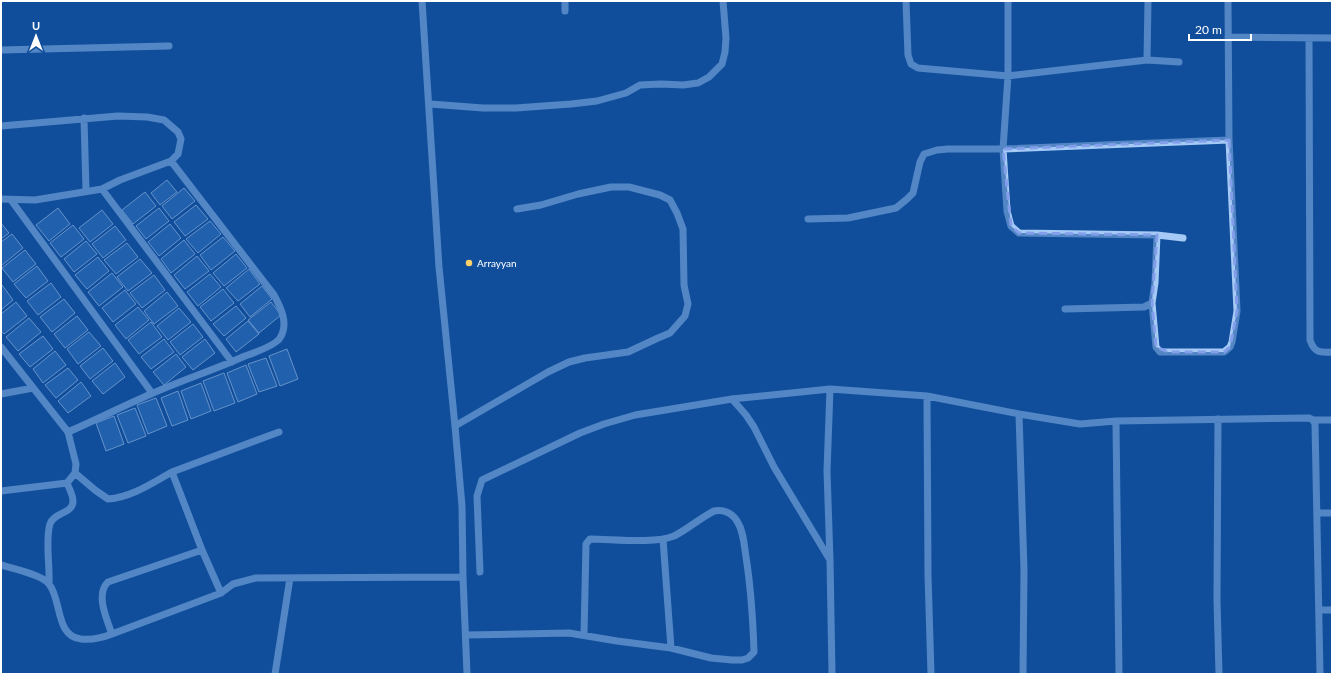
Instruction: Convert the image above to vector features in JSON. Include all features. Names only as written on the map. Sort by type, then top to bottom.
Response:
[{"type":"street","points":[[422,1],[430,104],[439,267],[462,506],[463,578],[468,674]]},
{"type":"street","points":[[565,1],[565,10]]},
{"type":"street","points":[[430,104],[483,108],[516,108],[571,104],[597,101],[626,93],[640,85],[683,85],[698,83],[709,77],[722,64],[726,38],[723,1]]},
{"type":"street","points":[[906,1],[908,55],[911,64],[918,68],[1008,76],[1147,60],[1179,62]]},
{"type":"street","points":[[1008,1],[1008,76],[1003,149],[1007,211],[1011,226],[1019,233],[1157,235],[1183,238]]},
{"type":"street","points":[[1147,60],[1148,1]]},
{"type":"street","points":[[1157,235],[1155,283],[1152,303],[1156,347],[1160,352],[1224,352],[1230,347],[1232,342],[1237,311],[1229,140],[1228,1]]},
{"type":"street","points":[[1228,37],[1332,38]]},
{"type":"street","points":[[1309,38],[1310,340],[1314,349],[1318,351],[1332,352]]},
{"type":"street","points":[[1,50],[169,46]]},
{"type":"street","points":[[1,126],[84,118],[118,116],[147,117],[164,120],[178,132],[181,139],[178,154],[172,161],[120,180],[102,189],[35,200],[1,199]]},
{"type":"street","points":[[84,118],[86,191]]},
{"type":"street","points":[[808,219],[848,218],[896,208],[913,193],[920,162],[924,154],[937,150],[1003,149],[1229,140]]},
{"type":"street","points":[[68,432],[152,393],[232,362],[270,345],[279,339],[283,323],[282,312],[274,295],[172,161]]},
{"type":"street","points":[[455,426],[548,372],[569,362],[585,358],[628,352],[670,333],[685,316],[688,304],[684,286],[683,229],[670,200],[660,195],[629,187],[611,187],[517,209]]},
{"type":"street","points":[[102,189],[232,362]]},
{"type":"street","points":[[11,200],[152,393]]},
{"type":"street","points":[[1065,309],[1144,307],[1152,303]]},
{"type":"street","points":[[1,348],[68,432],[76,464],[75,473],[67,483],[1,491]]},
{"type":"street","points":[[1,394],[33,388]]},
{"type":"street","points":[[830,389],[827,471],[832,674]]},
{"type":"street","points":[[480,572],[477,496],[482,480],[580,433],[604,424],[635,416],[732,399],[830,389],[927,396],[1080,424],[1116,421],[1218,418],[1309,418],[1313,420],[1332,420]]},
{"type":"street","points":[[927,396],[930,674]]},
{"type":"street","points":[[732,399],[754,427],[774,467],[830,560]]},
{"type":"street","points":[[1019,414],[1024,570],[1023,674]]},
{"type":"street","points":[[1218,418],[1219,674]]},
{"type":"street","points":[[1313,420],[1315,424],[1320,674]]},
{"type":"street","points":[[1116,421],[1119,674]]},
{"type":"street","points":[[75,473],[95,490],[108,498],[122,496],[142,489],[172,472],[279,432]]},
{"type":"street","points":[[172,472],[202,550],[221,593]]},
{"type":"street","points":[[67,483],[73,499],[72,505],[68,510],[57,516],[51,522],[49,533],[49,583],[56,598],[62,623],[66,632],[72,636],[85,639],[101,638],[221,593],[233,584],[256,578],[463,578]]},
{"type":"street","points":[[466,635],[569,633],[671,648],[711,658],[742,660],[748,658],[754,652],[751,589],[742,530],[737,520],[728,513],[720,510],[714,511],[673,536],[663,539],[590,539],[586,544],[584,635]]},
{"type":"street","points":[[1317,513],[1332,513]]},
{"type":"street","points":[[663,539],[671,648]]},
{"type":"street","points":[[112,634],[104,612],[101,592],[108,582],[202,550]]},
{"type":"street","points":[[1,565],[26,571],[49,583]]},
{"type":"street","points":[[275,674],[290,578]]},
{"type":"street","points":[[1319,610],[1332,610]]},
{"type":"highlighted area","points":[[1229,140],[1237,311],[1230,347],[1224,352],[1168,352],[1156,347],[1152,303],[1157,235],[1019,233],[1011,226],[1003,149]]},
{"type":"building","points":[[167,180],[177,192],[160,205],[151,193]]},
{"type":"building","points":[[184,188],[195,201],[172,219],[162,206]]},
{"type":"building","points":[[145,192],[156,206],[133,224],[122,210]]},
{"type":"building","points":[[196,205],[208,219],[185,236],[174,222]]},
{"type":"building","points":[[58,208],[70,224],[49,241],[36,225]]},
{"type":"building","points":[[159,208],[169,221],[146,239],[136,226]]},
{"type":"building","points":[[102,210],[113,224],[90,242],[79,228]]},
{"type":"building","points":[[210,221],[221,234],[198,253],[186,239]]},
{"type":"building","points":[[1,223],[9,233],[1,239]]},
{"type":"building","points":[[170,224],[181,238],[159,256],[148,242]]},
{"type":"building","points":[[73,225],[84,239],[61,257],[50,243]]},
{"type":"building","points":[[115,226],[126,240],[103,258],[92,244]]},
{"type":"building","points":[[12,234],[23,248],[1,266],[1,242]]},
{"type":"building","points":[[223,237],[235,251],[211,270],[200,255]]},
{"type":"building","points":[[184,240],[195,254],[171,273],[161,259]]},
{"type":"building","points":[[86,241],[97,254],[74,272],[64,259]]},
{"type":"building","points":[[127,243],[138,257],[116,274],[104,260]]},
{"type":"building","points":[[25,250],[36,264],[13,282],[2,268]]},
{"type":"building","points":[[236,254],[247,268],[224,286],[213,273]]},
{"type":"building","points":[[197,256],[209,271],[185,289],[174,275]]},
{"type":"building","points":[[98,257],[109,271],[87,289],[75,275]]},
{"type":"building","points":[[140,259],[152,273],[128,291],[117,277]]},
{"type":"building","points":[[37,266],[48,281],[26,298],[14,284]]},
{"type":"building","points":[[249,269],[260,284],[238,301],[226,288]]},
{"type":"building","points":[[112,273],[123,287],[99,306],[88,292]]},
{"type":"building","points":[[210,274],[221,287],[198,306],[187,292]]},
{"type":"building","points":[[154,275],[165,290],[142,308],[130,293]]},
{"type":"building","points":[[51,283],[61,297],[38,315],[27,301]]},
{"type":"building","points":[[2,285],[13,300],[1,310],[1,286]]},
{"type":"building","points":[[262,286],[272,299],[250,317],[240,304]]},
{"type":"building","points":[[223,289],[234,303],[211,321],[200,307]]},
{"type":"building","points":[[125,290],[136,304],[113,322],[102,308]]},
{"type":"building","points":[[167,292],[178,306],[154,324],[144,311]]},
{"type":"building","points":[[64,299],[75,313],[52,332],[40,317]]},
{"type":"building","points":[[16,302],[27,316],[4,334],[1,331],[1,314]]},
{"type":"building","points":[[271,302],[281,315],[259,333],[248,320]]},
{"type":"building","points":[[236,306],[246,318],[224,336],[213,324]]},
{"type":"building","points":[[138,307],[149,320],[126,339],[115,325]]},
{"type":"building","points":[[179,308],[191,322],[168,340],[157,326]]},
{"type":"building","points":[[77,316],[88,330],[65,348],[54,334]]},
{"type":"building","points":[[29,318],[41,332],[18,351],[6,337]]},
{"type":"building","points":[[248,321],[259,334],[236,352],[226,339]]},
{"type":"building","points":[[151,322],[162,337],[139,354],[128,340]]},
{"type":"building","points":[[193,324],[203,337],[180,355],[170,342]]},
{"type":"building","points":[[89,332],[101,346],[78,364],[67,349]]},
{"type":"building","points":[[43,336],[53,349],[30,367],[19,354]]},
{"type":"building","points":[[164,339],[174,352],[151,369],[141,357]]},
{"type":"building","points":[[205,339],[215,353],[193,370],[182,357]]},
{"type":"building","points":[[103,348],[113,361],[90,379],[80,366]]},
{"type":"building","points":[[287,349],[298,379],[280,386],[269,356]]},
{"type":"building","points":[[55,351],[66,365],[43,383],[33,369]]},
{"type":"building","points":[[176,354],[186,367],[164,385],[153,372]]},
{"type":"building","points":[[266,358],[277,386],[259,392],[248,364]]},
{"type":"building","points":[[115,363],[125,377],[103,394],[92,381]]},
{"type":"building","points":[[246,365],[257,394],[238,402],[227,373]]},
{"type":"building","points":[[68,368],[78,380],[56,398],[45,385]]},
{"type":"building","points":[[224,373],[235,403],[214,411],[203,381]]},
{"type":"building","points":[[81,382],[91,396],[68,413],[58,401]]},
{"type":"building","points":[[201,383],[211,411],[191,419],[181,391]]},
{"type":"building","points":[[178,391],[188,420],[172,426],[161,398]]},
{"type":"building","points":[[156,398],[167,426],[148,434],[137,405]]},
{"type":"building","points":[[135,408],[146,436],[128,443],[117,415]]},
{"type":"building","points":[[114,416],[124,444],[106,451],[96,423]]},
{"type":"place","name":"Arrayyan","points":[[469,263]]}]
